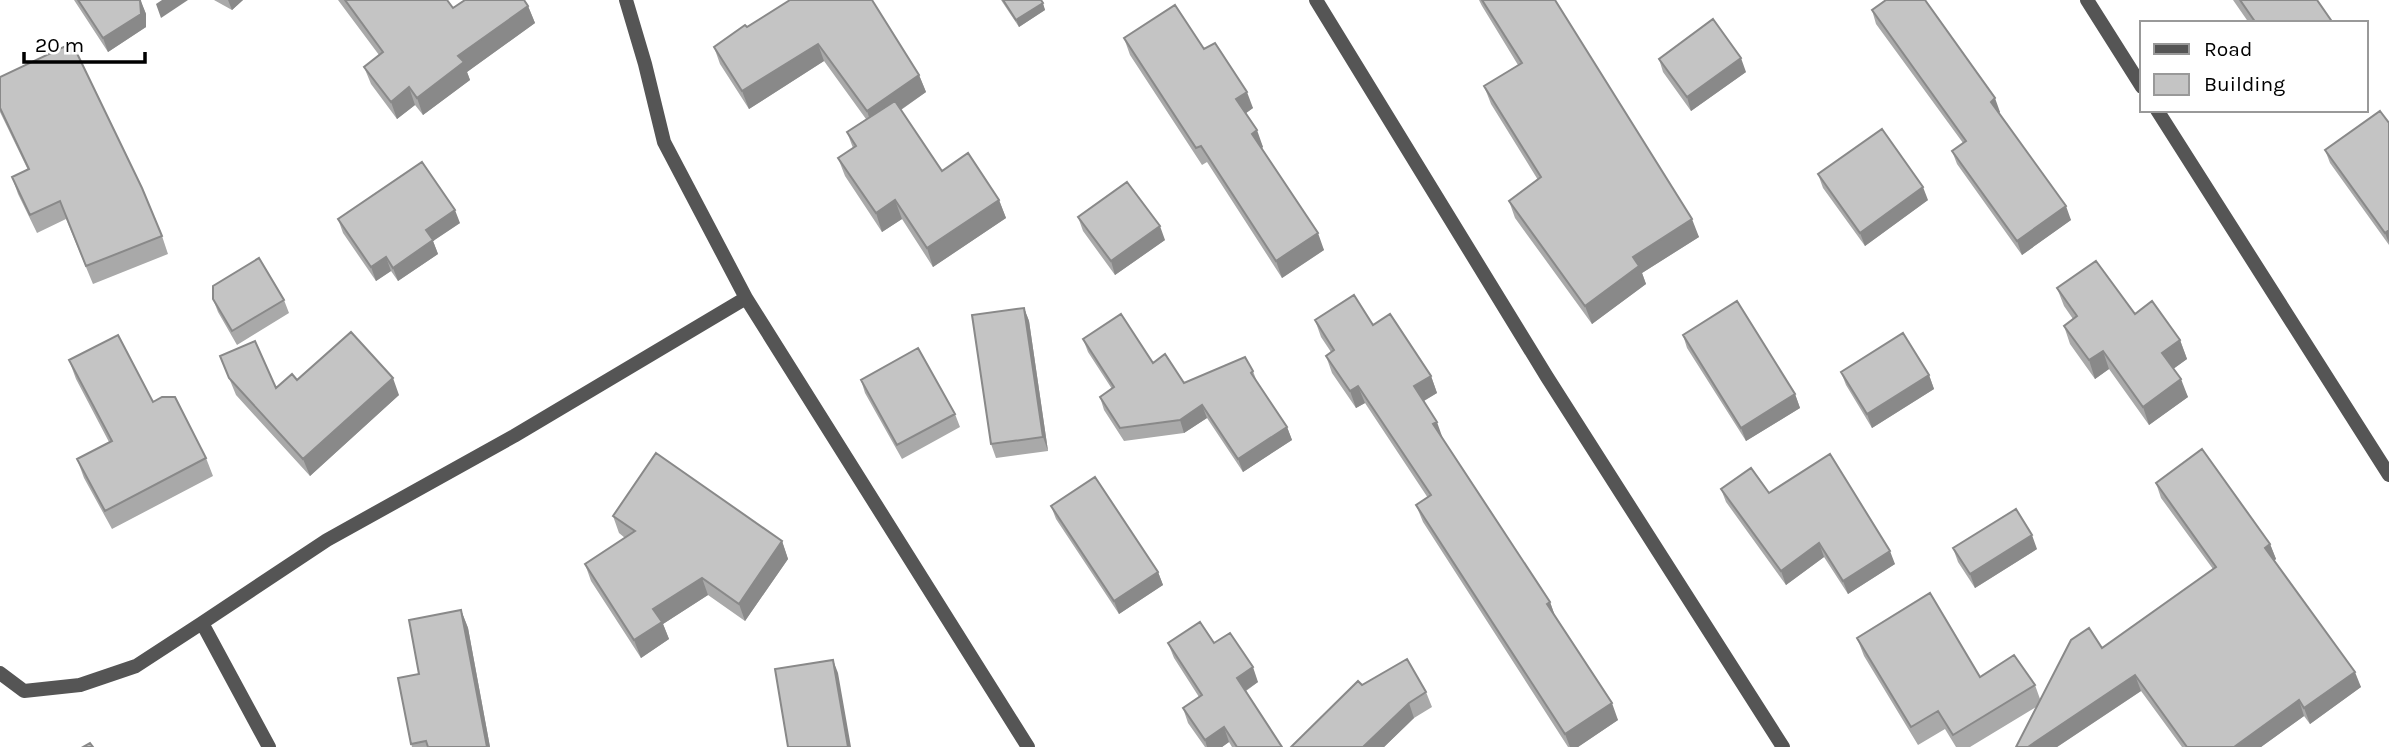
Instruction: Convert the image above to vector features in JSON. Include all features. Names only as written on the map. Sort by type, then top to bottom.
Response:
[{"type":"street","points":[[626,0],[664,142],[746,298],[1028,747]]},
{"type":"street","points":[[1316,0],[1539,365],[1783,747]]},
{"type":"street","points":[[2087,0],[2140,84]]},
{"type":"street","points":[[2158,112],[2389,475]]},
{"type":"street","points":[[0,673],[24,691],[80,685],[136,666],[327,540],[514,436],[746,298]]},
{"type":"street","points":[[202,623],[269,747]]},
{"type":"building","points":[[78,0],[140,0],[141,14],[103,38]]},
{"type":"building","points":[[345,0],[447,0],[453,8],[465,0],[524,0],[528,6],[458,56],[464,62],[417,98],[409,87],[391,102],[364,67],[383,52]]},
{"type":"building","points":[[790,0],[872,0],[919,75],[867,111],[818,44],[742,91],[714,47],[745,25],[747,27]]},
{"type":"building","points":[[1003,0],[1041,0],[1043,3],[1016,20]]},
{"type":"building","points":[[1482,0],[1555,0],[1692,219],[1633,257],[1639,266],[1585,306],[1509,201],[1541,177],[1484,86],[1522,63]]},
{"type":"building","points":[[1886,0],[1925,0],[1995,98],[1991,102],[2066,206],[2017,241],[1952,151],[1966,141],[1872,10]]},
{"type":"building","points":[[2240,0],[2317,0],[2332,21],[2255,21]]},
{"type":"building","points":[[1175,5],[1204,49],[1215,43],[1247,92],[1236,99],[1257,130],[1252,134],[1318,233],[1276,261],[1201,146],[1196,148],[1124,38]]},
{"type":"building","points":[[1713,19],[1741,58],[1687,97],[1659,59]]},
{"type":"building","points":[[72,43],[142,188],[162,236],[86,266],[60,201],[30,215],[12,177],[29,169],[0,108],[0,77]]},
{"type":"building","points":[[895,101],[942,171],[968,153],[999,200],[927,248],[895,200],[876,213],[838,158],[856,146],[847,132]]},
{"type":"building","points":[[2380,111],[2389,123],[2389,230],[2385,233],[2325,150]]},
{"type":"building","points":[[1882,129],[1923,187],[1860,233],[1818,174]]},
{"type":"building","points":[[422,162],[455,210],[426,230],[433,240],[393,268],[386,257],[371,267],[338,219]]},
{"type":"building","points":[[1127,182],[1160,226],[1111,261],[1078,217]]},
{"type":"building","points":[[259,258],[284,300],[232,331],[213,299],[213,286]]},
{"type":"building","points":[[2096,261],[2135,314],[2152,301],[2180,340],[2162,353],[2181,379],[2143,407],[2103,351],[2089,360],[2064,326],[2077,316],[2057,288]]},
{"type":"building","points":[[1354,295],[1373,325],[1390,314],[1431,376],[1414,386],[1437,422],[1433,424],[1550,602],[1547,604],[1612,703],[1565,734],[1416,505],[1431,495],[1358,386],[1350,391],[1326,356],[1334,350],[1315,320]]},
{"type":"building","points":[[1737,301],[1795,394],[1741,428],[1683,335]]},
{"type":"building","points":[[1024,308],[1043,437],[991,444],[972,315]]},
{"type":"building","points":[[1121,314],[1153,363],[1165,354],[1184,383],[1245,357],[1253,371],[1251,373],[1287,427],[1238,459],[1202,405],[1180,420],[1120,428],[1100,397],[1114,387],[1083,339]]},
{"type":"building","points":[[351,332],[393,378],[303,459],[229,378],[220,356],[255,341],[276,388],[292,374],[297,380]]},
{"type":"building","points":[[1903,333],[1929,375],[1867,414],[1841,372]]},
{"type":"building","points":[[118,335],[153,402],[162,397],[175,397],[206,458],[105,511],[77,459],[112,441],[69,360]]},
{"type":"building","points":[[918,348],[955,414],[897,445],[861,380]]},
{"type":"building","points":[[2202,449],[2270,544],[2265,548],[2355,672],[2304,708],[2299,700],[2234,747],[2187,747],[2135,675],[2028,747],[2016,747],[2071,640],[2089,628],[2102,648],[2216,567],[2156,483]]},
{"type":"building","points":[[656,453],[782,541],[739,604],[702,578],[653,609],[662,622],[634,640],[585,564],[635,531],[613,516]]},
{"type":"building","points":[[1830,454],[1890,551],[1843,581],[1819,543],[1781,571],[1721,489],[1751,468],[1769,493]]},
{"type":"building","points":[[1095,477],[1158,572],[1114,601],[1051,506]]},
{"type":"building","points":[[2016,509],[2032,535],[1970,574],[1953,548]]},
{"type":"building","points":[[1930,593],[1980,677],[2014,655],[2035,685],[1953,735],[1938,711],[1911,727],[1857,638]]},
{"type":"building","points":[[461,610],[487,747],[428,747],[426,741],[411,744],[398,678],[419,674],[409,620]]},
{"type":"building","points":[[1200,622],[1214,643],[1230,633],[1253,667],[1237,678],[1282,747],[1237,747],[1224,727],[1205,740],[1183,708],[1202,695],[1168,643]]},
{"type":"building","points":[[1407,659],[1426,692],[1409,703],[1363,747],[1291,747],[1358,681],[1362,685]]},
{"type":"building","points":[[833,660],[848,747],[788,747],[775,669]]}]
